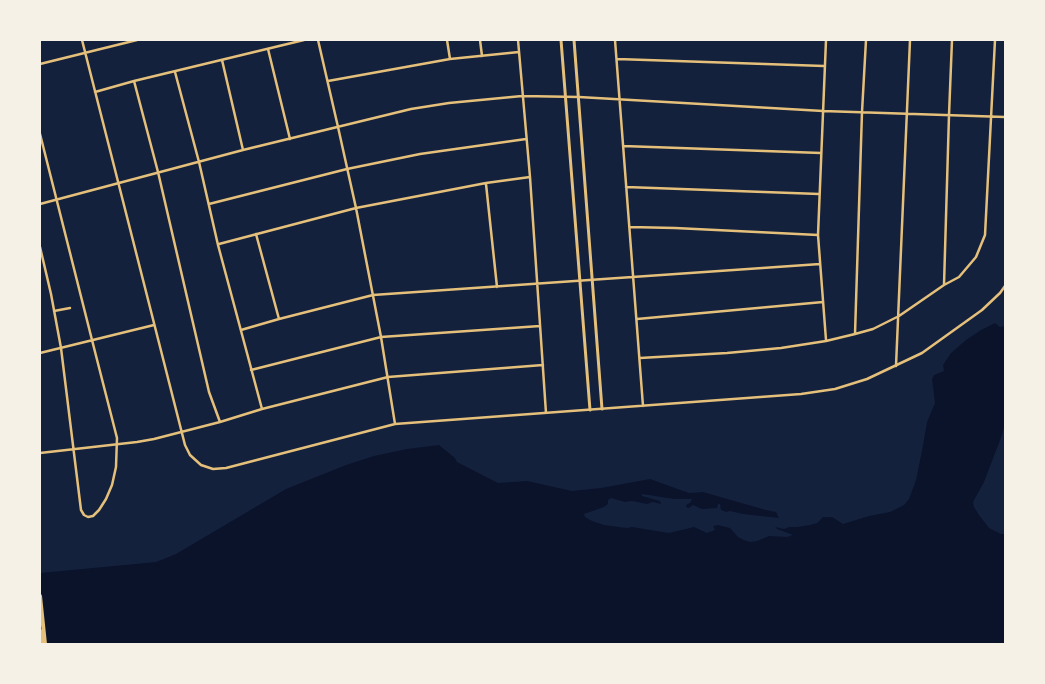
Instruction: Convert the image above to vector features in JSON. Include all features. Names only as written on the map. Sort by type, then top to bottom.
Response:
[{"type":"main road","points":[[40,596],[43,644]]},
{"type":"main road","points":[[40,631],[43,644]]},
{"type":"street","points":[[82,40],[181,432],[190,455],[201,465],[213,469],[226,468],[395,424],[801,394],[835,389],[867,379],[922,353],[982,310],[1005,286]]},
{"type":"street","points":[[40,64],[137,40]]},
{"type":"street","points":[[95,92],[304,40]]},
{"type":"street","points":[[318,40],[356,208],[381,337],[395,424]]},
{"type":"street","points":[[447,40],[450,59]]},
{"type":"street","points":[[480,40],[482,56]]},
{"type":"street","points":[[518,40],[530,177],[546,413]]},
{"type":"street","points":[[561,40],[590,410]]},
{"type":"street","points":[[574,40],[602,409]]},
{"type":"street","points":[[615,40],[643,406]]},
{"type":"street","points":[[826,40],[818,235],[826,341]]},
{"type":"street","points":[[855,334],[866,40]]},
{"type":"street","points":[[896,366],[910,40]]},
{"type":"street","points":[[944,284],[952,40]]},
{"type":"street","points":[[640,358],[781,348],[855,334],[873,329],[899,316],[944,284],[959,276],[976,257],[985,235],[992,117],[994,40]]},
{"type":"street","points":[[268,49],[290,139]]},
{"type":"street","points":[[328,81],[450,59],[519,52]]},
{"type":"street","points":[[616,59],[824,66]]},
{"type":"street","points":[[222,60],[243,150]]},
{"type":"street","points":[[175,72],[262,409]]},
{"type":"street","points":[[134,81],[158,172],[209,392],[220,422]]},
{"type":"street","points":[[40,204],[243,150],[411,109],[449,103],[522,96],[579,97],[822,111],[1005,118]]},
{"type":"street","points":[[40,134],[118,445],[112,485],[99,510],[93,516],[88,517],[81,510],[60,348],[40,248]]},
{"type":"street","points":[[209,204],[347,169],[420,154],[526,139]]},
{"type":"street","points":[[623,146],[821,153]]},
{"type":"street","points":[[218,244],[356,208],[486,183],[530,177]]},
{"type":"street","points":[[486,183],[497,287]]},
{"type":"street","points":[[626,187],[819,194]]},
{"type":"street","points":[[630,227],[818,235]]},
{"type":"street","points":[[256,234],[279,319]]},
{"type":"street","points":[[241,330],[373,295],[820,264]]},
{"type":"street","points":[[637,319],[823,302]]},
{"type":"street","points":[[54,311],[70,308]]},
{"type":"street","points":[[40,353],[154,325]]},
{"type":"street","points":[[251,370],[381,337],[540,326]]},
{"type":"street","points":[[40,453],[118,445],[154,439],[388,377],[543,365]]},
{"type":"water","points":[[995,323],[1000,327],[1005,326],[1005,423],[984,482],[973,502],[974,507],[989,528],[1005,534],[1005,644],[40,644],[40,573],[156,562],[176,554],[286,489],[346,465],[374,456],[407,449],[439,445],[455,458],[457,462],[498,483],[527,481],[572,491],[650,479],[689,493],[703,492],[776,512],[779,518],[726,512],[721,510],[720,504],[718,504],[717,508],[702,509],[693,505],[689,508],[686,507],[692,499],[674,499],[642,494],[642,496],[660,501],[661,504],[653,502],[647,504],[632,501],[625,502],[611,498],[604,507],[584,514],[585,517],[592,521],[604,525],[627,528],[632,527],[669,533],[694,527],[707,533],[715,530],[713,526],[718,525],[730,528],[738,537],[750,542],[769,536],[787,537],[793,535],[775,527],[784,529],[810,525],[817,523],[823,517],[832,517],[843,524],[890,512],[904,505],[909,499],[916,480],[927,422],[935,403],[932,379],[934,375],[944,371],[943,365],[951,353],[966,340]]}]
